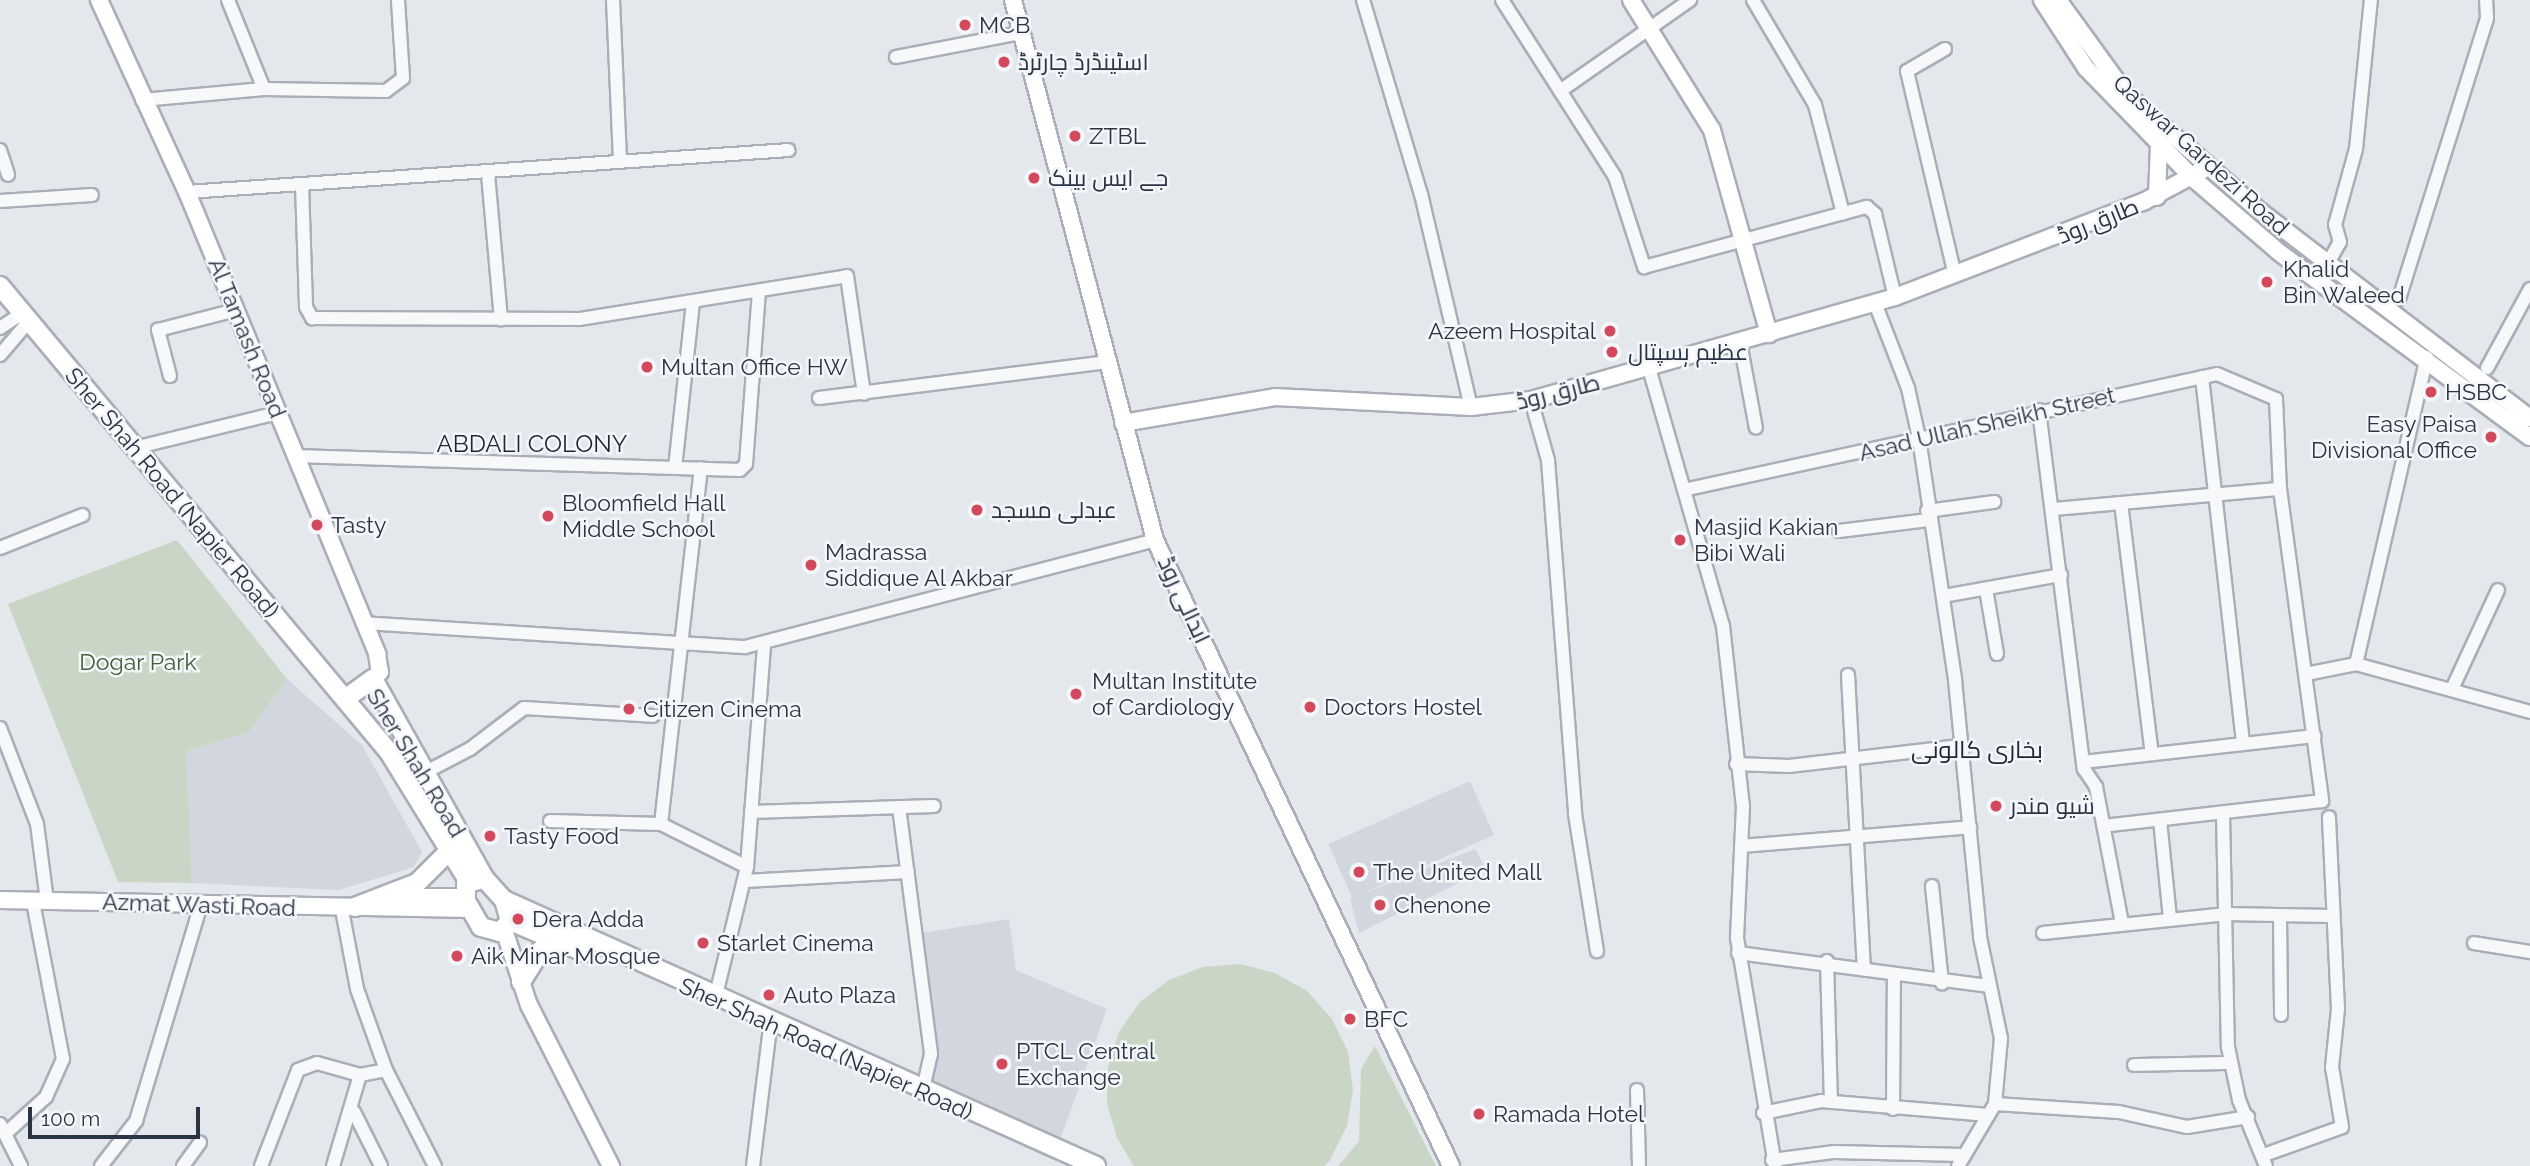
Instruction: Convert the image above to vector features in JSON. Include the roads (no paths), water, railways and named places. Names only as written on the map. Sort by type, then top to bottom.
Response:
[{"type":"main road","name":"Al Tamash Road","points":[[99,0],[142,100],[187,192],[380,665],[373,679]]},
{"type":"main road","name":"ابدالی روڈ","points":[[1013,0],[1122,423],[1156,540],[1451,1166]]},
{"type":"main road","points":[[1631,0],[1712,130],[1747,242],[1769,334]]},
{"type":"main road","points":[[2042,0],[2086,68],[2195,180],[2280,253],[2427,357],[2530,437]]},
{"type":"main road","name":"Qaswar Gardezi Road","points":[[2058,0],[2126,94],[2208,167],[2327,265],[2530,418]]},
{"type":"main road","points":[[2157,197],[2159,145]]},
{"type":"main road","name":"طارق روڈ","points":[[1122,423],[1296,396],[1471,407],[1531,400],[1895,297],[2157,197],[2195,180],[2208,167]]},
{"type":"main road","name":"Sher Shah Road (Napier Road)","points":[[0,285],[345,699]]},
{"type":"main road","name":"Sher Shah Road","points":[[373,679],[424,774],[472,892],[400,768],[345,699],[373,679]]},
{"type":"main road","points":[[349,909],[417,883],[450,850]]},
{"type":"main road","points":[[576,944],[503,928],[481,927],[472,892],[504,900],[503,928],[521,982],[611,1166]]},
{"type":"main road","name":"Azmat Wasti Road","points":[[0,900],[349,909],[472,892]]},
{"type":"main road","name":"Sher Shah Road (Napier Road)","points":[[504,900],[558,927],[576,944],[769,1035],[1065,1166]]},
{"type":"main road","points":[[521,982],[541,950],[576,944]]},
{"type":"main road","name":"Sher Shah Road (Napier Road)","points":[[576,944],[715,999],[922,1093],[1096,1166]]},
{"type":"street","points":[[228,0],[264,89]]},
{"type":"street","points":[[142,100],[264,89],[392,88],[403,78],[398,0]]},
{"type":"street","points":[[613,0],[620,162]]},
{"type":"street","points":[[1363,0],[1421,194],[1471,407]]},
{"type":"street","points":[[1503,0],[1625,197],[1644,267],[1747,242],[1843,213],[1872,208],[1895,297]]},
{"type":"street","points":[[1560,90],[1690,0]]},
{"type":"street","points":[[1753,0],[1815,105],[1843,213]]},
{"type":"street","points":[[2327,265],[2340,242],[2335,225],[2356,149],[2371,0]]},
{"type":"street","points":[[2399,299],[2487,18],[2486,0]]},
{"type":"street","points":[[896,57],[1021,33]]},
{"type":"street","points":[[1945,49],[1907,71],[1955,275]]},
{"type":"street","points":[[0,150],[8,175]]},
{"type":"street","points":[[187,192],[488,174],[789,150]]},
{"type":"street","points":[[488,174],[501,319]]},
{"type":"street","points":[[302,185],[306,307],[312,318],[580,319],[847,276],[864,394]]},
{"type":"street","points":[[0,201],[92,195]]},
{"type":"street","points":[[2487,368],[2530,289]]},
{"type":"street","points":[[295,456],[740,470],[746,464],[760,290]]},
{"type":"street","points":[[675,468],[693,302]]},
{"type":"street","points":[[1649,368],[1688,489],[1723,626],[1741,846],[1738,953],[1773,1163],[1834,1152],[1961,1161],[1991,1110],[2001,1038],[1989,986],[1943,596],[1928,516],[1919,438],[1875,303]]},
{"type":"street","points":[[170,376],[158,330],[236,310]]},
{"type":"street","points":[[0,328],[25,317]]},
{"type":"street","points":[[0,355],[25,317]]},
{"type":"street","points":[[1740,342],[1756,428]]},
{"type":"street","points":[[2356,664],[2427,357]]},
{"type":"street","points":[[818,398],[1106,362]]},
{"type":"street","name":"Asad Ullah Sheikh Street","points":[[1688,489],[2039,411],[2227,374],[2280,404],[2280,489]]},
{"type":"street","points":[[2202,377],[2243,744]]},
{"type":"street","points":[[1531,400],[1548,460],[1575,814],[1597,951]]},
{"type":"street","points":[[2039,411],[2054,509],[2083,762],[2096,787],[2122,923]]},
{"type":"street","points":[[134,448],[278,413]]},
{"type":"street","points":[[661,824],[701,468]]},
{"type":"street","points":[[2054,509],[2280,489],[2315,736],[2320,804],[2103,826]]},
{"type":"street","points":[[1839,531],[1994,502]]},
{"type":"street","points":[[2121,503],[2152,754]]},
{"type":"street","points":[[0,548],[83,514]]},
{"type":"street","points":[[363,623],[681,643],[764,644],[1156,540]]},
{"type":"street","points":[[1943,596],[2061,575]]},
{"type":"street","points":[[1986,589],[1997,654]]},
{"type":"street","points":[[2452,689],[2498,590]]},
{"type":"street","points":[[715,999],[747,867],[764,644]]},
{"type":"street","points":[[2306,674],[2356,664],[2530,712]]},
{"type":"street","points":[[1848,676],[1856,756],[1864,970]]},
{"type":"street","points":[[424,774],[524,708],[653,716]]},
{"type":"street","points":[[0,728],[37,824],[40,901],[63,1059],[46,1097],[3,1129],[21,1166]]},
{"type":"street","points":[[2083,762],[2315,736]]},
{"type":"street","points":[[1736,764],[1789,766],[1856,756],[1960,746]]},
{"type":"street","points":[[751,812],[934,806]]},
{"type":"street","points":[[899,807],[931,1055],[922,1093]]},
{"type":"street","points":[[2223,814],[2227,914],[2223,994],[2231,1063],[2265,1161],[2343,1127],[2332,1067],[2338,1009],[2330,916],[2329,817]]},
{"type":"street","points":[[2160,820],[2170,918]]},
{"type":"street","points":[[550,821],[661,824],[747,867]]},
{"type":"street","points":[[1741,846],[1970,827]]},
{"type":"street","points":[[744,881],[908,872]]},
{"type":"street","points":[[1932,886],[1942,983]]},
{"type":"street","points":[[101,1166],[136,1121],[201,905]]},
{"type":"street","points":[[349,909],[357,989],[386,1070],[435,1166]]},
{"type":"street","points":[[2043,933],[2227,914],[2330,916]]},
{"type":"street","points":[[2280,915],[2281,1015]]},
{"type":"street","points":[[2474,943],[2530,951]]},
{"type":"street","points":[[1738,953],[1827,961],[1894,977],[1989,986]]},
{"type":"street","points":[[1827,961],[1830,1102]]},
{"type":"street","points":[[1893,1109],[1894,977]]},
{"type":"street","points":[[753,1166],[769,1035]]},
{"type":"street","points":[[261,1166],[298,1070],[317,1063],[360,1075],[386,1070]]},
{"type":"street","points":[[2134,1065],[2231,1063]]},
{"type":"street","points":[[333,1166],[354,1112],[360,1075]]},
{"type":"street","points":[[1637,1090],[1639,1166]]},
{"type":"street","points":[[1763,1112],[1830,1102],[1893,1109],[2119,1112],[2187,1127],[2248,1117]]},
{"type":"street","points":[[354,1112],[381,1166]]},
{"type":"street","points":[[183,1166],[200,1143]]},
{"type":"place","name":"MCB","points":[[965,25]]},
{"type":"place","name":"اسٹینڈرڈ چارٹرڈ","points":[[1004,62]]},
{"type":"place","name":"ZTBL","points":[[1075,136]]},
{"type":"place","name":"جے ایس بینک","points":[[1034,178]]},
{"type":"place","name":"Khalid Bin Waleed","points":[[2267,282]]},
{"type":"place","name":"Azeem Hospital","points":[[1610,331]]},
{"type":"place","name":"عظیم ہسپتال","points":[[1612,352]]},
{"type":"place","name":"Multan Office HW","points":[[647,367]]},
{"type":"place","name":"HSBC","points":[[2431,392]]},
{"type":"place","name":"Easy Paisa Divisional Office","points":[[2491,437]]},
{"type":"place","name":"عبدلی مسجد","points":[[977,510]]},
{"type":"place","name":"Bloomfield Hall Middle School","points":[[548,516]]},
{"type":"place","name":"Tasty","points":[[317,525]]},
{"type":"place","name":"Masjid Kakian Bibi Wali","points":[[1680,540]]},
{"type":"place","name":"Madrassa Siddique Al Akbar","points":[[811,565]]},
{"type":"place","name":"Multan Institute of Cardiology","points":[[1076,694]]},
{"type":"place","name":"Doctors Hostel","points":[[1310,707]]},
{"type":"place","name":"Citizen Cinema","points":[[629,709]]},
{"type":"place","name":"شیو مندر","points":[[1996,806]]},
{"type":"place","name":"Tasty Food","points":[[490,836]]},
{"type":"place","name":"The United Mall","points":[[1359,872]]},
{"type":"place","name":"Chenone","points":[[1380,905]]},
{"type":"place","name":"Dera Adda","points":[[518,919]]},
{"type":"place","name":"Starlet Cinema","points":[[703,943]]},
{"type":"place","name":"Aik Minar Mosque","points":[[457,956]]},
{"type":"place","name":"Auto Plaza","points":[[769,995]]},
{"type":"place","name":"BFC","points":[[1350,1019]]},
{"type":"place","name":"PTCL Central Exchange","points":[[1002,1064]]},
{"type":"place","name":"Ramada Hotel","points":[[1479,1114]]},
{"type":"district","name":"ABDALI COLONY","points":[[532,444]]},
{"type":"district","name":"بخاری کالونی","points":[[1977,750]]},
{"type":"park label","name":"Dogar Park","points":[[138,662]]}]
